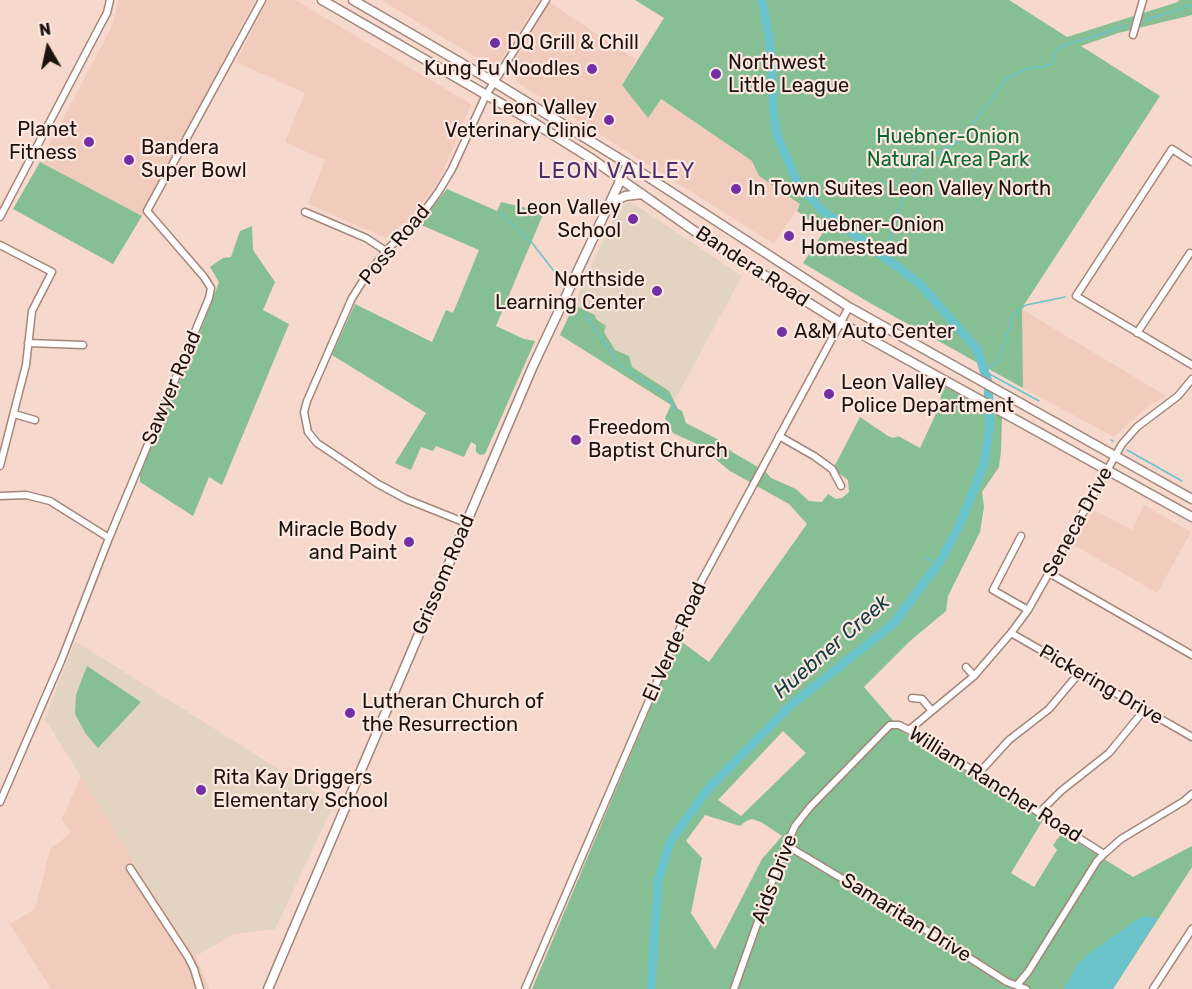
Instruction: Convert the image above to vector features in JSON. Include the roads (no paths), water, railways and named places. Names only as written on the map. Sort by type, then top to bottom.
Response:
[{"type":"main road","name":"Bandera Road","points":[[322,0],[530,120],[621,179],[703,237],[841,323],[1192,517]]},
{"type":"main road","name":"Bandera Road","points":[[353,0],[628,164],[849,307],[1192,499]]},
{"type":"main road","points":[[389,39],[396,25]]},
{"type":"main road","name":"Grissom Road","points":[[268,989],[535,362],[628,164]]},
{"type":"main road","points":[[609,204],[625,196],[643,194]]},
{"type":"street","points":[[0,217],[101,24],[110,0]]},
{"type":"street","name":"Sawyer Road","points":[[0,802],[61,661],[109,538],[206,308],[212,288],[147,211],[262,0]]},
{"type":"street","name":"Poss Road","points":[[466,523],[406,499],[378,484],[317,443],[308,432],[304,412],[352,298],[386,251],[423,213],[440,190],[486,95],[546,0]]},
{"type":"street","points":[[1133,35],[1143,0]]},
{"type":"street","points":[[1192,162],[1172,149],[1076,296],[1192,365]]},
{"type":"street","points":[[305,212],[357,234],[386,251]]},
{"type":"street","points":[[0,245],[52,272],[32,311],[26,365],[0,466]]},
{"type":"street","points":[[1137,333],[1190,253]]},
{"type":"street","name":"El Verde Road","points":[[525,989],[701,582],[849,307]]},
{"type":"street","points":[[28,343],[83,345]]},
{"type":"street","name":"Seneca Drive","points":[[909,730],[974,676],[1011,633],[1028,610],[1129,435],[1146,419],[1178,396],[1192,379]]},
{"type":"street","points":[[14,414],[34,420]]},
{"type":"street","points":[[779,436],[832,469],[841,486]]},
{"type":"street","points":[[0,496],[26,495],[50,501],[109,538]]},
{"type":"street","points":[[1021,536],[993,590],[1028,610]]},
{"type":"street","points":[[1049,573],[1192,655]]},
{"type":"street","name":"Pickering Drive","points":[[1011,633],[1192,737]]},
{"type":"street","points":[[966,667],[974,676]]},
{"type":"street","points":[[978,774],[1009,740],[1049,709],[1080,672]]},
{"type":"street","points":[[912,698],[922,699],[932,711]]},
{"type":"street","points":[[1039,813],[1061,791],[1109,753],[1145,710]]},
{"type":"street","name":"William Rancher Road","points":[[886,730],[894,724],[909,730],[1104,854]]},
{"type":"street","name":"Aids Drive","points":[[735,989],[786,845],[795,826],[810,807],[886,730]]},
{"type":"street","points":[[1017,985],[1028,972],[1097,861],[1121,839],[1192,794]]},
{"type":"street","name":"Samaritan Drive","points":[[786,845],[1007,982],[1026,989]]},
{"type":"street","points":[[130,868],[188,957],[200,989]]},
{"type":"street","points":[[1153,989],[1191,932]]},
{"type":"water","points":[[1144,916],[1158,918],[1113,989],[1063,989],[1078,964],[1087,955]]},
{"type":"waterway","name":"Huebner Creek","points":[[651,989],[658,881],[671,840],[708,789],[790,706],[894,623],[941,560],[960,524],[984,464],[990,425],[988,382],[977,349],[920,284],[822,210],[798,184],[777,135],[770,43],[762,0]]},
{"type":"waterway","points":[[1143,21],[1192,5]]},
{"type":"waterway","points":[[881,254],[891,237],[896,216],[918,172],[936,154],[956,143],[1006,79],[1025,69],[1052,64],[1055,58],[1054,52],[1060,47],[1128,25]]},
{"type":"waterway","points":[[500,212],[532,243],[561,280]]},
{"type":"waterway","points":[[1039,401],[984,371],[999,361],[1012,319],[1017,312],[1026,305],[1065,297]]},
{"type":"waterway","points":[[584,314],[619,364],[669,398],[674,410]]},
{"type":"waterway","points":[[1127,450],[1182,481]]},
{"type":"waterway","points":[[926,557],[937,564]]},
{"type":"place","name":"DQ Grill & Chill","points":[[495,43]]},
{"type":"place","name":"Kung Fu Noodles","points":[[592,69]]},
{"type":"place","name":"Northwest Little League","points":[[716,74]]},
{"type":"place","name":"Leon Valley Veterinary Clinic","points":[[609,120]]},
{"type":"place","name":"Planet Fitness","points":[[89,142]]},
{"type":"place","name":"Bandera Super Bowl","points":[[129,160]]},
{"type":"place","name":"In Town Suites Leon Valley North","points":[[736,189]]},
{"type":"place","name":"Leon Valley School","points":[[633,219]]},
{"type":"place","name":"Huebner-Onion Homestead","points":[[789,236]]},
{"type":"place","name":"Northside Learning Center","points":[[657,291]]},
{"type":"place","name":"A&M Auto Center","points":[[782,332]]},
{"type":"place","name":"Leon Valley Police Department","points":[[829,394]]},
{"type":"place","name":"Freedom Baptist Church","points":[[576,440]]},
{"type":"place","name":"Miracle Body and Paint","points":[[409,542]]},
{"type":"place","name":"Lutheran Church of the Resurrection","points":[[350,713]]},
{"type":"place","name":"Rita Kay Driggers Elementary School","points":[[201,790]]},
{"type":"district","name":"LEON VALLEY","points":[[617,172]]},
{"type":"park label","name":"Huebner-Onion Natural Area Park","points":[[948,148]]}]
